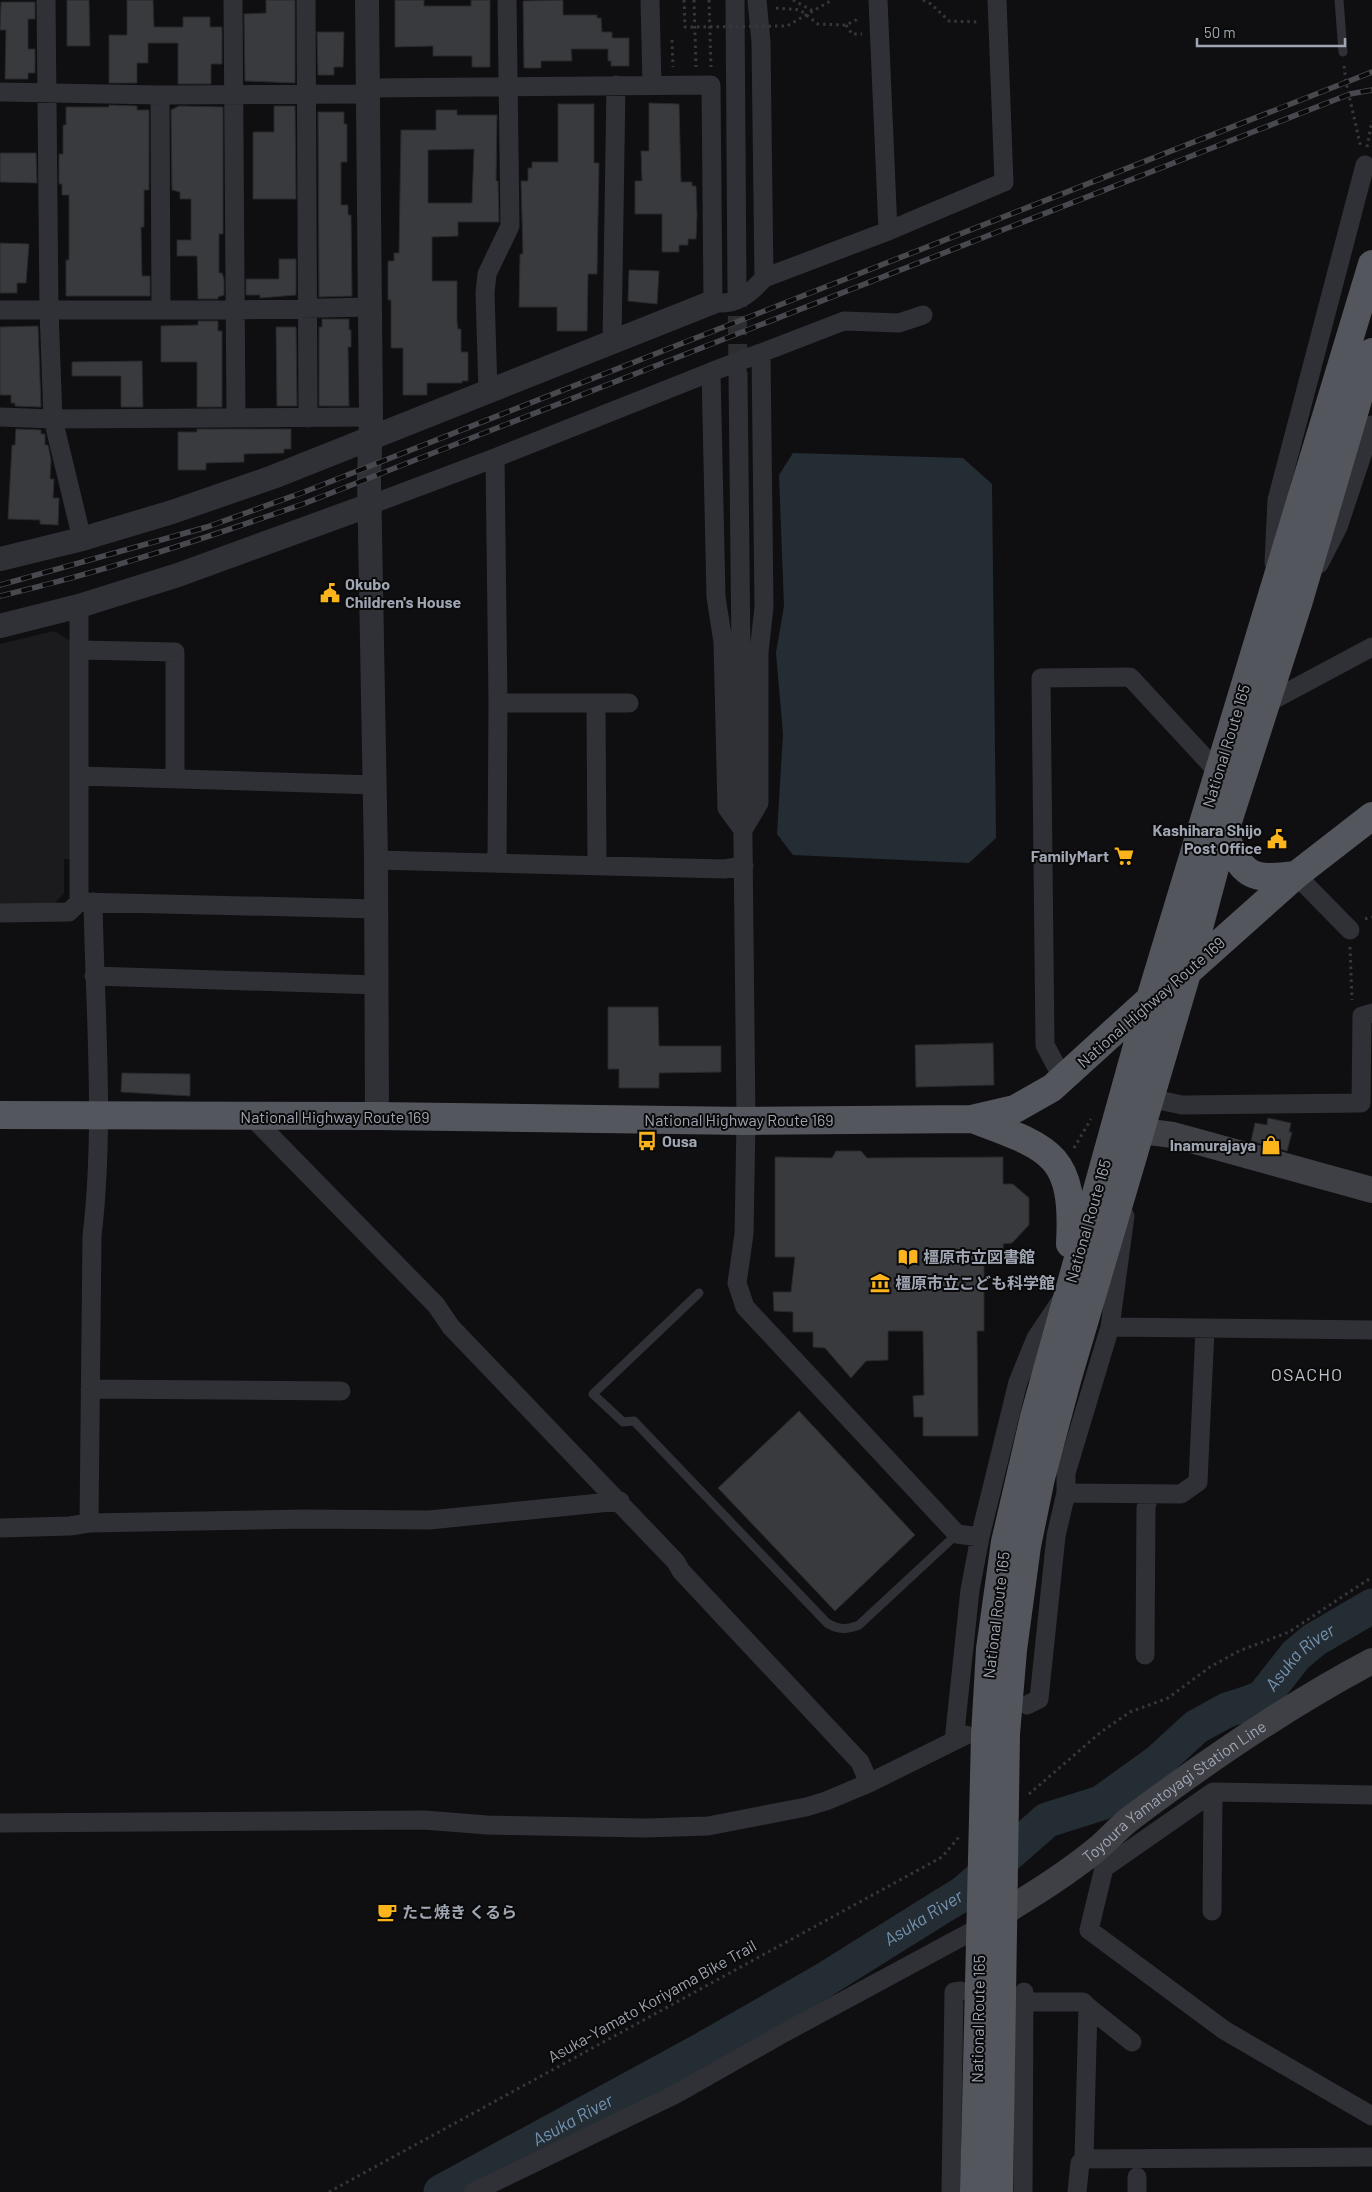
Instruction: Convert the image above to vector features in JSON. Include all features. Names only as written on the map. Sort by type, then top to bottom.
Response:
[{"type":"highway","name":"National Route 165","points":[[999,2192],[992,1912],[993,1822],[989,1668],[997,1591],[1020,1474],[1068,1291],[1150,999],[1370,271]]},
{"type":"highway","name":"National Route 165","points":[[1116,1124],[1149,1098],[1187,972],[1224,834],[1298,604],[1372,352]]},
{"type":"highway","name":"National Highway Route 169","points":[[0,1115],[377,1116],[746,1120],[972,1119],[1014,1109],[1052,1088],[1150,999],[1187,972],[1296,875],[1372,816]]},
{"type":"highway","points":[[1224,834],[1237,861],[1251,875],[1269,879],[1296,875]]},
{"type":"highway","points":[[972,1119],[1026,1139],[1042,1148],[1059,1165],[1066,1179],[1072,1212],[1068,1291]]},
{"type":"highway","name":"National Route 165","points":[[993,1822],[1006,1734],[1012,1650],[1027,1546],[1042,1478],[1066,1386],[1123,1190],[1116,1124]]},
{"type":"highway","name":"National Route 165","points":[[974,2192],[992,1912]]},
{"type":"main road","points":[[1116,1124],[1173,1135],[1372,1190]]},
{"type":"main road","name":"Toyoura Yamatoyagi Station Line","points":[[992,1912],[1100,1858],[1128,1820],[1220,1754],[1345,1676],[1372,1662]]},
{"type":"street","points":[[46,0],[49,310],[53,419],[82,539]]},
{"type":"street","points":[[233,0],[236,418]]},
{"type":"street","points":[[306,0],[308,418]]},
{"type":"street","points":[[367,0],[370,505],[376,860],[377,1116]]},
{"type":"street","points":[[488,391],[485,293],[487,274],[510,226],[507,0]]},
{"type":"street","points":[[650,0],[652,85]]},
{"type":"street","points":[[735,0],[737,288]]},
{"type":"street","points":[[878,0],[888,231]]},
{"type":"street","points":[[0,559],[82,539],[172,512],[336,454],[370,428],[488,391],[713,302],[721,304],[748,295],[764,278],[888,231],[1004,182],[997,0]]},
{"type":"street","points":[[763,5],[761,42],[764,278]]},
{"type":"street","points":[[0,92],[233,95],[509,86],[711,84],[713,302]]},
{"type":"street","points":[[612,341],[616,85]]},
{"type":"street","points":[[160,95],[162,310]]},
{"type":"street","points":[[1272,596],[1277,500],[1365,165]]},
{"type":"street","points":[[0,310],[235,310],[370,307]]},
{"type":"street","points":[[0,626],[79,606],[178,575],[495,458],[844,321],[899,323],[923,315]]},
{"type":"street","points":[[743,830],[759,803],[759,652],[764,607],[762,352]]},
{"type":"street","points":[[711,372],[716,597],[723,642],[727,808],[743,830]]},
{"type":"street","points":[[738,374],[746,1120],[744,1234],[736,1283],[745,1307],[957,1534],[980,1537]]},
{"type":"street","points":[[0,417],[53,419],[308,418],[370,428]]},
{"type":"street","points":[[1298,604],[1338,527],[1372,425]]},
{"type":"street","points":[[495,458],[498,704],[497,863]]},
{"type":"street","points":[[79,606],[80,776],[86,902],[94,976],[100,1115],[98,1190],[92,1236],[89,1523]]},
{"type":"street","points":[[1267,703],[1372,647]]},
{"type":"street","points":[[80,650],[175,652],[175,778]]},
{"type":"street","points":[[1063,1079],[1045,1045],[1041,678],[1130,676],[1218,772]]},
{"type":"street","points":[[498,704],[629,704]]},
{"type":"street","points":[[596,704],[597,866]]},
{"type":"street","points":[[80,776],[375,785]]},
{"type":"street","points":[[376,860],[724,869],[744,866]]},
{"type":"street","points":[[1296,875],[1350,930]]},
{"type":"street","points":[[0,913],[69,912],[86,902],[376,909]]},
{"type":"street","points":[[94,976],[377,985]]},
{"type":"street","points":[[1149,1098],[1182,1105],[1366,1103],[1367,1014]]},
{"type":"street","points":[[250,1116],[436,1305],[451,1327],[620,1501],[676,1562],[681,1571],[860,1762],[869,1783]]},
{"type":"street","points":[[1027,1705],[1038,1699],[1056,1536],[1066,1493],[1066,1472],[1110,1327],[1126,1215],[1123,1190]]},
{"type":"street","points":[[0,1823],[424,1820],[488,1824],[646,1828],[708,1826],[806,1807],[869,1783],[960,1738],[970,1590],[980,1537],[1018,1382],[1036,1338],[1068,1291]]},
{"type":"street","points":[[1110,1327],[1372,1330]]},
{"type":"street","points":[[1066,1493],[1182,1494],[1198,1482],[1205,1329]]},
{"type":"street","points":[[90,1389],[341,1391]]},
{"type":"street","points":[[1145,1655],[1146,1508],[1149,1494]]},
{"type":"street","points":[[0,1528],[70,1526],[89,1523],[303,1518],[429,1520],[620,1501]]},
{"type":"street","points":[[1212,1911],[1213,1792]]},
{"type":"street","points":[[1372,1795],[1213,1792],[1100,1858],[1089,1930],[1224,2030],[1372,2116]]},
{"type":"street","points":[[474,2192],[676,2094],[992,1912]]},
{"type":"street","points":[[951,2192],[954,1992],[961,1991]]},
{"type":"street","points":[[1023,2192],[1022,1998],[1082,2002],[1132,2042]]},
{"type":"street","points":[[1077,2192],[1080,2163],[1084,2159],[1088,2007]]},
{"type":"street","points":[[1084,2159],[1372,2157]]},
{"type":"lane","points":[[1339,0],[1344,52]]},
{"type":"lane","points":[[699,1293],[593,1394],[623,1422],[634,1421],[827,1623],[837,1629],[849,1629],[859,1625],[957,1534]]},
{"type":"path","points":[[684,0],[685,27],[787,26],[832,0]]},
{"type":"path","points":[[694,0],[696,69]]},
{"type":"path","points":[[688,69],[711,69],[709,0]]},
{"type":"path","points":[[793,0],[813,11]]},
{"type":"path","points":[[923,0],[931,4],[950,21],[998,21]]},
{"type":"path","points":[[763,5],[800,10],[818,24],[846,25],[856,20],[861,12]]},
{"type":"path","points":[[672,35],[673,70],[681,70]]},
{"type":"path","points":[[1344,52],[1346,82],[1365,165]]},
{"type":"path","points":[[1369,134],[1372,121]]},
{"type":"path","points":[[1350,930],[1352,1016],[1367,1014]]},
{"type":"path","points":[[1071,1153],[1116,1124]]},
{"type":"path","name":"Asuka-Yamato Koriyama Bike Trail","points":[[329,2192],[942,1857],[955,1839],[993,1822],[1101,1732],[1130,1712],[1168,1698],[1210,1667],[1239,1651],[1289,1632],[1372,1577]]},
{"type":"shaded area","points":[[793,453],[963,458],[992,484],[996,838],[969,863],[793,855],[777,834],[783,734],[776,653],[784,606],[779,475]]},
{"type":"shaded area","points":[[54,631],[71,641],[70,859],[64,859],[64,893],[53,905],[0,905],[0,644]]},
{"type":"building","points":[[67,0],[89,0],[90,46],[67,46]]},
{"type":"building","points":[[127,0],[153,0],[154,27],[183,27],[183,17],[210,17],[210,27],[222,27],[222,64],[211,64],[211,84],[178,84],[178,43],[148,43],[148,63],[137,63],[137,83],[109,83],[109,35],[127,35]]},
{"type":"building","points":[[266,0],[295,0],[295,83],[245,81],[244,14],[266,13]]},
{"type":"building","points":[[395,0],[424,0],[424,6],[471,6],[471,0],[490,0],[490,67],[472,67],[472,56],[433,56],[433,46],[395,47]]},
{"type":"building","points":[[563,0],[563,15],[597,15],[597,18],[601,18],[602,32],[612,32],[612,38],[629,38],[629,66],[611,66],[611,61],[608,61],[608,49],[571,49],[572,61],[541,61],[541,68],[524,68],[523,1]]},
{"type":"building","points":[[1,2],[35,2],[35,19],[28,19],[28,49],[35,49],[35,73],[28,73],[28,79],[5,79],[6,30],[0,30]]},
{"type":"building","points":[[317,32],[344,32],[343,67],[334,67],[334,75],[318,75]]},
{"type":"building","points":[[649,103],[679,104],[681,182],[692,182],[692,186],[696,186],[696,239],[688,239],[688,245],[679,245],[679,252],[662,252],[662,214],[635,214],[635,181],[642,181],[641,151],[649,151]]},
{"type":"building","points":[[558,104],[594,104],[594,163],[599,163],[597,274],[588,274],[587,331],[557,331],[557,307],[519,307],[520,254],[523,254],[521,181],[528,181],[528,168],[532,168],[532,162],[558,162]]},
{"type":"building","points":[[109,105],[137,106],[137,110],[149,110],[149,190],[144,190],[144,227],[141,227],[142,276],[150,276],[150,296],[66,296],[66,260],[69,260],[69,195],[62,195],[62,184],[59,184],[59,154],[63,154],[63,125],[66,125],[66,107],[109,107]]},
{"type":"building","points":[[179,106],[223,107],[223,234],[219,234],[219,273],[222,273],[224,279],[224,295],[218,297],[218,299],[198,299],[197,256],[177,256],[177,240],[191,240],[191,199],[180,199],[180,192],[172,190],[171,110]]},
{"type":"building","points":[[274,106],[295,106],[296,199],[253,199],[253,132],[274,132]]},
{"type":"building","points":[[436,110],[457,110],[457,115],[497,115],[496,181],[498,181],[499,222],[458,222],[458,236],[432,237],[432,281],[457,281],[457,322],[458,329],[461,329],[461,352],[468,352],[468,381],[462,381],[462,383],[427,383],[427,395],[403,395],[403,348],[391,348],[391,300],[388,300],[388,261],[394,261],[394,253],[399,253],[401,130],[436,130]],"holes":[[[474,149],[472,203],[428,203],[428,150]]]},
{"type":"building","points":[[318,112],[344,112],[344,124],[347,124],[347,162],[341,162],[341,205],[348,205],[348,215],[351,215],[352,296],[319,297]]},
{"type":"building","points":[[0,153],[36,153],[37,183],[0,182]]},
{"type":"building","points":[[0,243],[29,244],[26,283],[17,283],[17,293],[0,293]]},
{"type":"building","points":[[279,259],[296,259],[296,295],[260,298],[260,295],[246,295],[246,279],[279,279]]},
{"type":"building","points":[[629,270],[659,271],[657,304],[628,301]]},
{"type":"building","points":[[322,319],[349,319],[351,347],[348,347],[349,406],[319,406],[319,327],[322,327]]},
{"type":"building","points":[[198,321],[218,321],[218,331],[222,331],[222,407],[197,407],[197,362],[161,362],[161,326],[198,325]]},
{"type":"building","points":[[38,326],[41,407],[15,406],[15,403],[11,403],[11,395],[0,395],[0,327]]},
{"type":"building","points":[[276,327],[296,327],[297,406],[277,406]]},
{"type":"building","points":[[142,361],[143,407],[121,407],[121,376],[72,376],[72,362]]},
{"type":"building","points":[[16,429],[41,430],[41,434],[45,434],[45,445],[48,445],[51,460],[50,479],[54,479],[53,498],[59,498],[58,525],[40,524],[40,520],[8,519],[12,445],[15,445]]},
{"type":"building","points":[[197,429],[291,429],[291,449],[284,449],[284,453],[244,454],[244,462],[206,463],[206,470],[178,470],[178,432],[197,432]]},
{"type":"building","points":[[608,1007],[658,1007],[659,1046],[721,1046],[721,1072],[659,1073],[659,1088],[619,1088],[619,1069],[608,1069]]},
{"type":"building","points":[[993,1043],[994,1085],[916,1087],[915,1045]]},
{"type":"building","points":[[122,1073],[190,1074],[190,1096],[121,1092]]},
{"type":"building","points":[[1268,1118],[1291,1123],[1289,1132],[1292,1132],[1287,1151],[1251,1141],[1255,1123],[1267,1125]]},
{"type":"building","points":[[836,1151],[861,1151],[867,1158],[1003,1157],[1003,1184],[1013,1184],[1029,1198],[1029,1225],[1012,1243],[1003,1244],[1004,1256],[984,1256],[984,1331],[977,1331],[978,1436],[923,1436],[923,1417],[914,1417],[913,1396],[924,1395],[923,1331],[888,1331],[888,1360],[866,1361],[851,1378],[825,1348],[813,1347],[813,1332],[793,1332],[793,1312],[774,1311],[773,1292],[791,1292],[795,1257],[775,1257],[775,1157],[832,1158]]},
{"type":"building","points":[[799,1411],[915,1535],[835,1611],[718,1488]]},
{"type":"waterway","name":"Asuka River","points":[[441,2192],[702,2050],[821,1982],[964,1893],[1047,1820],[1101,1803],[1158,1762],[1196,1727],[1227,1710],[1263,1697],[1296,1655],[1314,1640],[1372,1606]]},
{"type":"tunnel","points":[[737,288],[738,374]]},
{"type":"railway","points":[[0,585],[207,527],[304,492],[1372,72]]},
{"type":"railway","points":[[0,596],[153,554],[303,504],[1350,94],[1372,90]]},
{"type":"place","name":"Okubo Children's House","points":[[330,593]]},
{"type":"place","name":"Kashihara Shijo Post Office","points":[[1277,839]]},
{"type":"place","name":"FamilyMart","points":[[1124,856]]},
{"type":"place","name":"Ousa","points":[[647,1141]]},
{"type":"place","name":"Inamurajaya","points":[[1271,1145]]},
{"type":"place","name":"橿原市立図書館","points":[[908,1257]]},
{"type":"place","name":"橿原市立こども科学館","points":[[880,1283]]},
{"type":"place","name":"たこ焼き くるら","points":[[387,1912]]},
{"type":"district","name":"OSACHO","points":[[1307,1375]]}]
